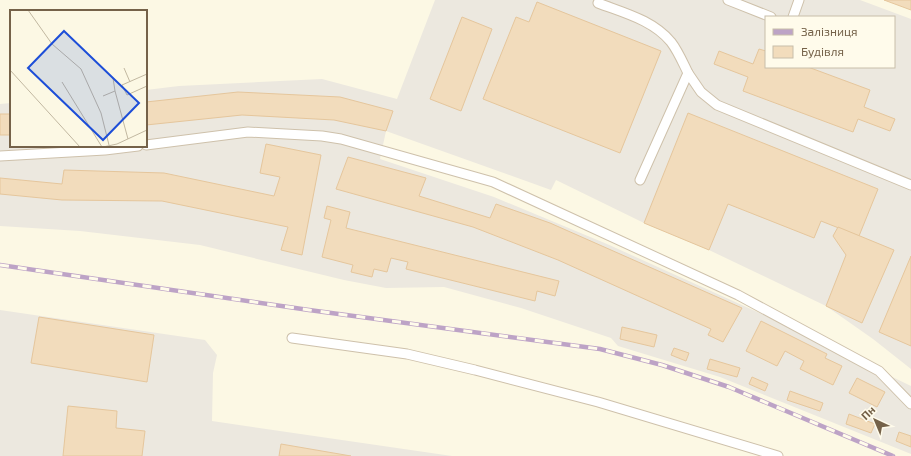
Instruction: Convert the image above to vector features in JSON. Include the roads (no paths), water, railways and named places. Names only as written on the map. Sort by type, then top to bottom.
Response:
[{"type":"lane","points":[[728,0],[768,16]]},
{"type":"lane","points":[[793,16],[800,0]]},
{"type":"lane","points":[[598,2],[644,21],[659,29],[672,43],[688,73],[701,92],[717,105],[911,185]]},
{"type":"lane","points":[[640,180],[688,73]]},
{"type":"lane","points":[[147,145],[248,132],[322,136],[342,139],[493,182],[743,298],[879,371],[911,404]]},
{"type":"lane","points":[[0,156],[105,150],[130,147]]},
{"type":"lane","points":[[292,338],[407,354],[475,370],[598,402],[778,456]]},
{"type":"railway","points":[[0,265],[309,310],[600,349],[662,365],[729,387],[893,456]]}]
